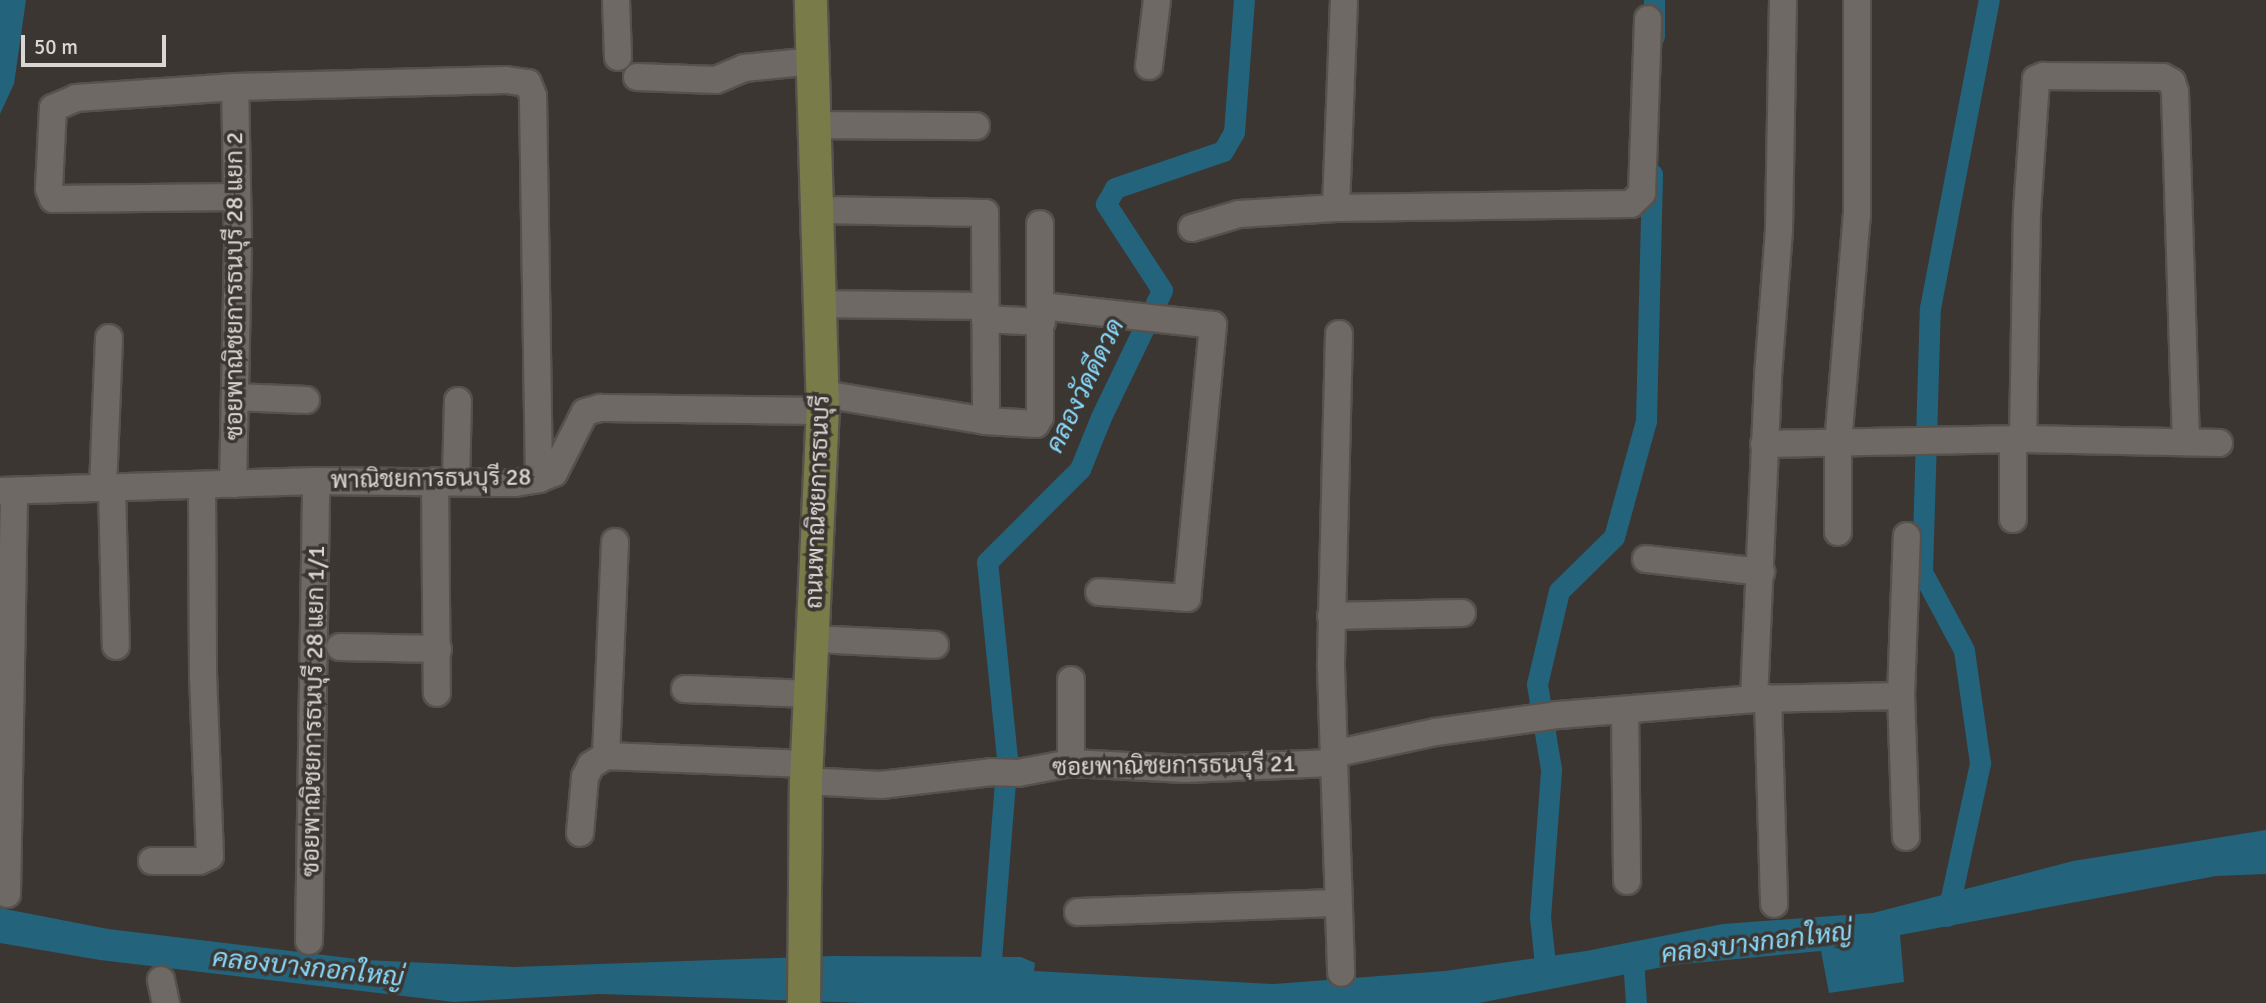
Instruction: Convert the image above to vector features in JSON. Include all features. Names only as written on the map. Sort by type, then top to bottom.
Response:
[{"type":"main road","name":"ถนนพาณิชยการธนบุรี","points":[[804,1003],[802,923],[806,773],[823,402],[811,0]]},
{"type":"street","points":[[616,0],[618,57]]},
{"type":"street","points":[[1149,66],[1157,0]]},
{"type":"street","points":[[1336,208],[1344,0]]},
{"type":"street","points":[[1774,904],[1761,699],[1761,572],[1764,444],[1779,229],[1783,0]]},
{"type":"street","points":[[1838,532],[1838,444],[1857,203],[1857,0]]},
{"type":"street","points":[[1192,228],[1238,214],[1336,208],[1631,204],[1642,193],[1648,19]]},
{"type":"street","points":[[637,77],[716,80],[744,68],[814,61]]},
{"type":"street","points":[[2013,519],[2033,88],[2036,79],[2043,76],[2163,77],[2172,82],[2175,92],[2186,442]]},
{"type":"street","points":[[237,197],[53,199],[49,190],[51,118],[57,104],[76,98],[235,88],[506,80],[520,80],[532,87],[539,480]]},
{"type":"street","name":"ซอยพาณิชยการธนบุรี 28 แยก 2","points":[[233,484],[237,197],[235,88]]},
{"type":"street","points":[[816,125],[976,126]]},
{"type":"street","points":[[818,210],[985,213],[986,421]]},
{"type":"street","points":[[823,402],[986,421],[1036,424],[1040,417],[1040,224]]},
{"type":"street","points":[[820,304],[1133,317],[1213,325],[1187,598],[1099,592]]},
{"type":"street","points":[[1339,334],[1331,616],[1341,973]]},
{"type":"street","points":[[109,338],[107,487],[116,646]]},
{"type":"street","points":[[235,397],[306,400]]},
{"type":"street","points":[[437,693],[445,481],[458,401]]},
{"type":"street","name":"พาณิชยการธนบุรี 28","points":[[7,491],[316,481],[539,480],[554,472],[564,459],[574,429],[585,412],[600,408],[823,402]]},
{"type":"street","points":[[1764,444],[2018,440],[2219,443]]},
{"type":"street","name":"ซอยพาณิชยการธนบุรี 28 แยก 1/1","points":[[309,941],[316,481]]},
{"type":"street","points":[[152,861],[199,861],[209,856],[202,485]]},
{"type":"street","points":[[7,491],[7,894]]},
{"type":"street","points":[[1906,837],[1901,696],[1908,536]]},
{"type":"street","points":[[580,833],[585,777],[591,765],[606,756],[615,542]]},
{"type":"street","points":[[1646,559],[1761,572]]},
{"type":"street","points":[[1331,616],[1462,613]]},
{"type":"street","points":[[813,639],[935,645]]},
{"type":"street","points":[[340,647],[438,649]]},
{"type":"street","points":[[1071,680],[1071,763]]},
{"type":"street","points":[[685,690],[810,694]]},
{"type":"street","name":"ซอยพาณิชยการธนบุรี 21","points":[[606,756],[806,773],[881,785],[991,772],[1018,773],[1071,763],[1185,769],[1333,759],[1375,743],[1511,720],[1761,699],[1901,696]]},
{"type":"street","points":[[1625,710],[1627,881]]},
{"type":"street","points":[[1078,912],[1337,903]]},
{"type":"water","points":[[0,0],[26,0],[14,84],[0,114]]},
{"type":"water","name":"คลองบางกอกใหญ่","points":[[2266,830],[2266,874],[2216,876],[1900,935],[1904,982],[1829,993],[1821,951],[1673,965],[1479,1003],[864,1003],[600,994],[454,1002],[100,960],[0,943],[0,908],[108,929],[365,960],[513,967],[833,956],[1021,957],[1035,963],[1034,971],[1274,984],[1445,971],[1586,951],[1723,924],[1873,913],[2073,861]]},
{"type":"waterway","name":"คลองวัดดีดวด","points":[[989,985],[1007,758],[987,562],[1080,469],[1101,417],[1162,290],[1106,204],[1115,188],[1223,151],[1234,132],[1244,0]]},
{"type":"waterway","points":[[1654,0],[1654,36]]},
{"type":"waterway","points":[[1947,916],[1980,763],[1964,650],[1922,572],[1930,308],[1989,0]]},
{"type":"waterway","points":[[1546,973],[1540,917],[1551,769],[1537,684],[1559,591],[1614,537],[1646,421],[1652,174]]},
{"type":"waterway","points":[[1633,958],[1636,1003]]}]
